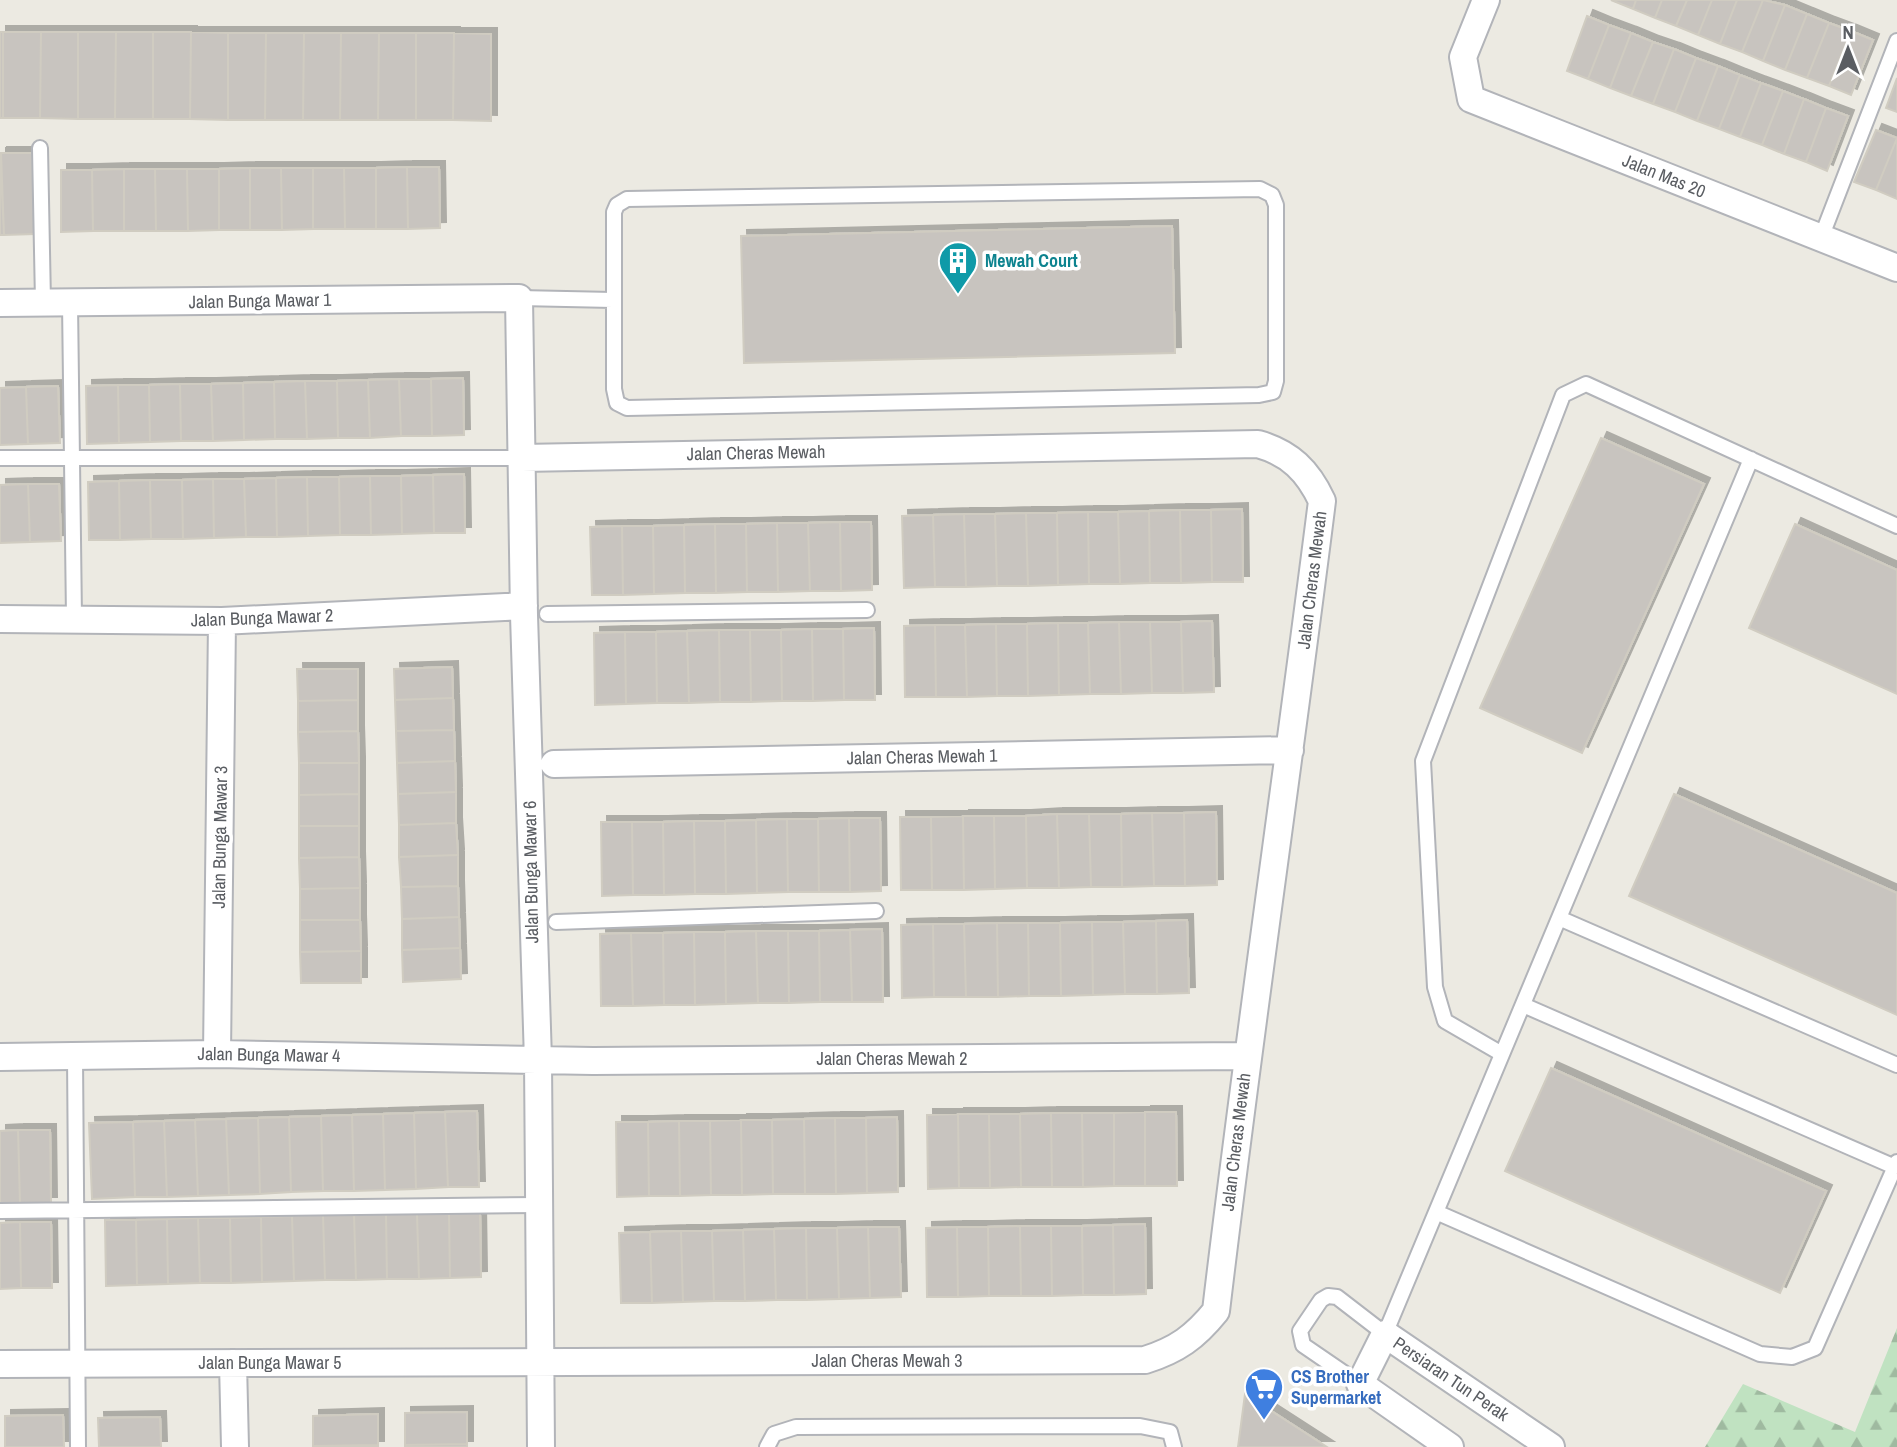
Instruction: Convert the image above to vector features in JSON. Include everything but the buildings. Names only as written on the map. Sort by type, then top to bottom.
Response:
[{"type":"street","name":"Jalan Mas 20","points":[[1486,0],[1463,57],[1471,99],[1897,268]]},
{"type":"street","name":"Jalan Bunga Mawar 1","points":[[0,303],[519,298]]},
{"type":"street","name":"Jalan Bunga Mawar 6","points":[[519,298],[522,458],[535,610],[541,1447]]},
{"type":"street","name":"Jalan Cheras Mewah","points":[[522,458],[1258,444],[1278,449],[1302,467],[1322,501],[1246,1056],[1216,1311]]},
{"type":"street","name":"Jalan Bunga Mawar 2","points":[[0,619],[222,621],[535,610]]},
{"type":"street","name":"Jalan Bunga Mawar 3","points":[[217,1054],[222,621]]},
{"type":"street","name":"Jalan Cheras Mewah 1","points":[[554,764],[1290,750]]},
{"type":"street","name":"Jalan Bunga Mawar 4","points":[[0,1057],[217,1054],[538,1059]]},
{"type":"street","name":"Jalan Cheras Mewah 2","points":[[538,1059],[1246,1056]]},
{"type":"street","name":"Jalan Cheras Mewah 3","points":[[540,1360],[1145,1360],[1171,1352],[1195,1337],[1216,1311]]},
{"type":"street","name":"Persiaran Tun Perak","points":[[1360,1384],[1385,1334],[1551,1447]]},
{"type":"street","name":"Jalan Bunga Mawar 5","points":[[0,1364],[540,1360]]},
{"type":"street","points":[[233,1363],[235,1447]]},
{"type":"street","points":[[1360,1384],[1450,1447]]},
{"type":"lane","points":[[1821,238],[1897,41]]},
{"type":"lane","points":[[40,148],[43,302]]},
{"type":"lane","points":[[1260,188],[1272,195],[1276,205],[1276,381],[1273,392],[1259,396],[627,408],[617,403],[614,389],[613,300],[614,212],[617,205],[627,199],[1260,188]]},
{"type":"lane","points":[[519,298],[613,300]]},
{"type":"lane","points":[[70,303],[74,618]]},
{"type":"lane","points":[[1502,1054],[1445,1021],[1435,987],[1423,761],[1563,395],[1586,384],[1897,526]]},
{"type":"lane","points":[[0,458],[522,458]]},
{"type":"lane","points":[[1360,1384],[1303,1345],[1300,1331],[1321,1300],[1328,1296],[1337,1297],[1385,1334],[1751,459]]},
{"type":"lane","points":[[535,610],[867,610]]},
{"type":"lane","points":[[556,922],[876,911]]},
{"type":"lane","points":[[1559,918],[1897,1065]]},
{"type":"lane","points":[[1436,1212],[1760,1354],[1792,1357],[1815,1348],[1896,1165],[1522,1005]]},
{"type":"lane","points":[[75,1056],[75,1364],[78,1447]]},
{"type":"lane","points":[[0,1211],[539,1205]]},
{"type":"lane","points":[[767,1447],[774,1434],[796,1427],[1140,1426],[1170,1432],[1174,1447]]},
{"type":"green space","points":[[1897,1328],[1897,1447],[1705,1447],[1743,1384],[1855,1432]]},
{"type":"place","name":"Mewah Court","points":[[958,295]]},
{"type":"place","name":"CS Brother Supermarket","points":[[1264,1421]]}]
